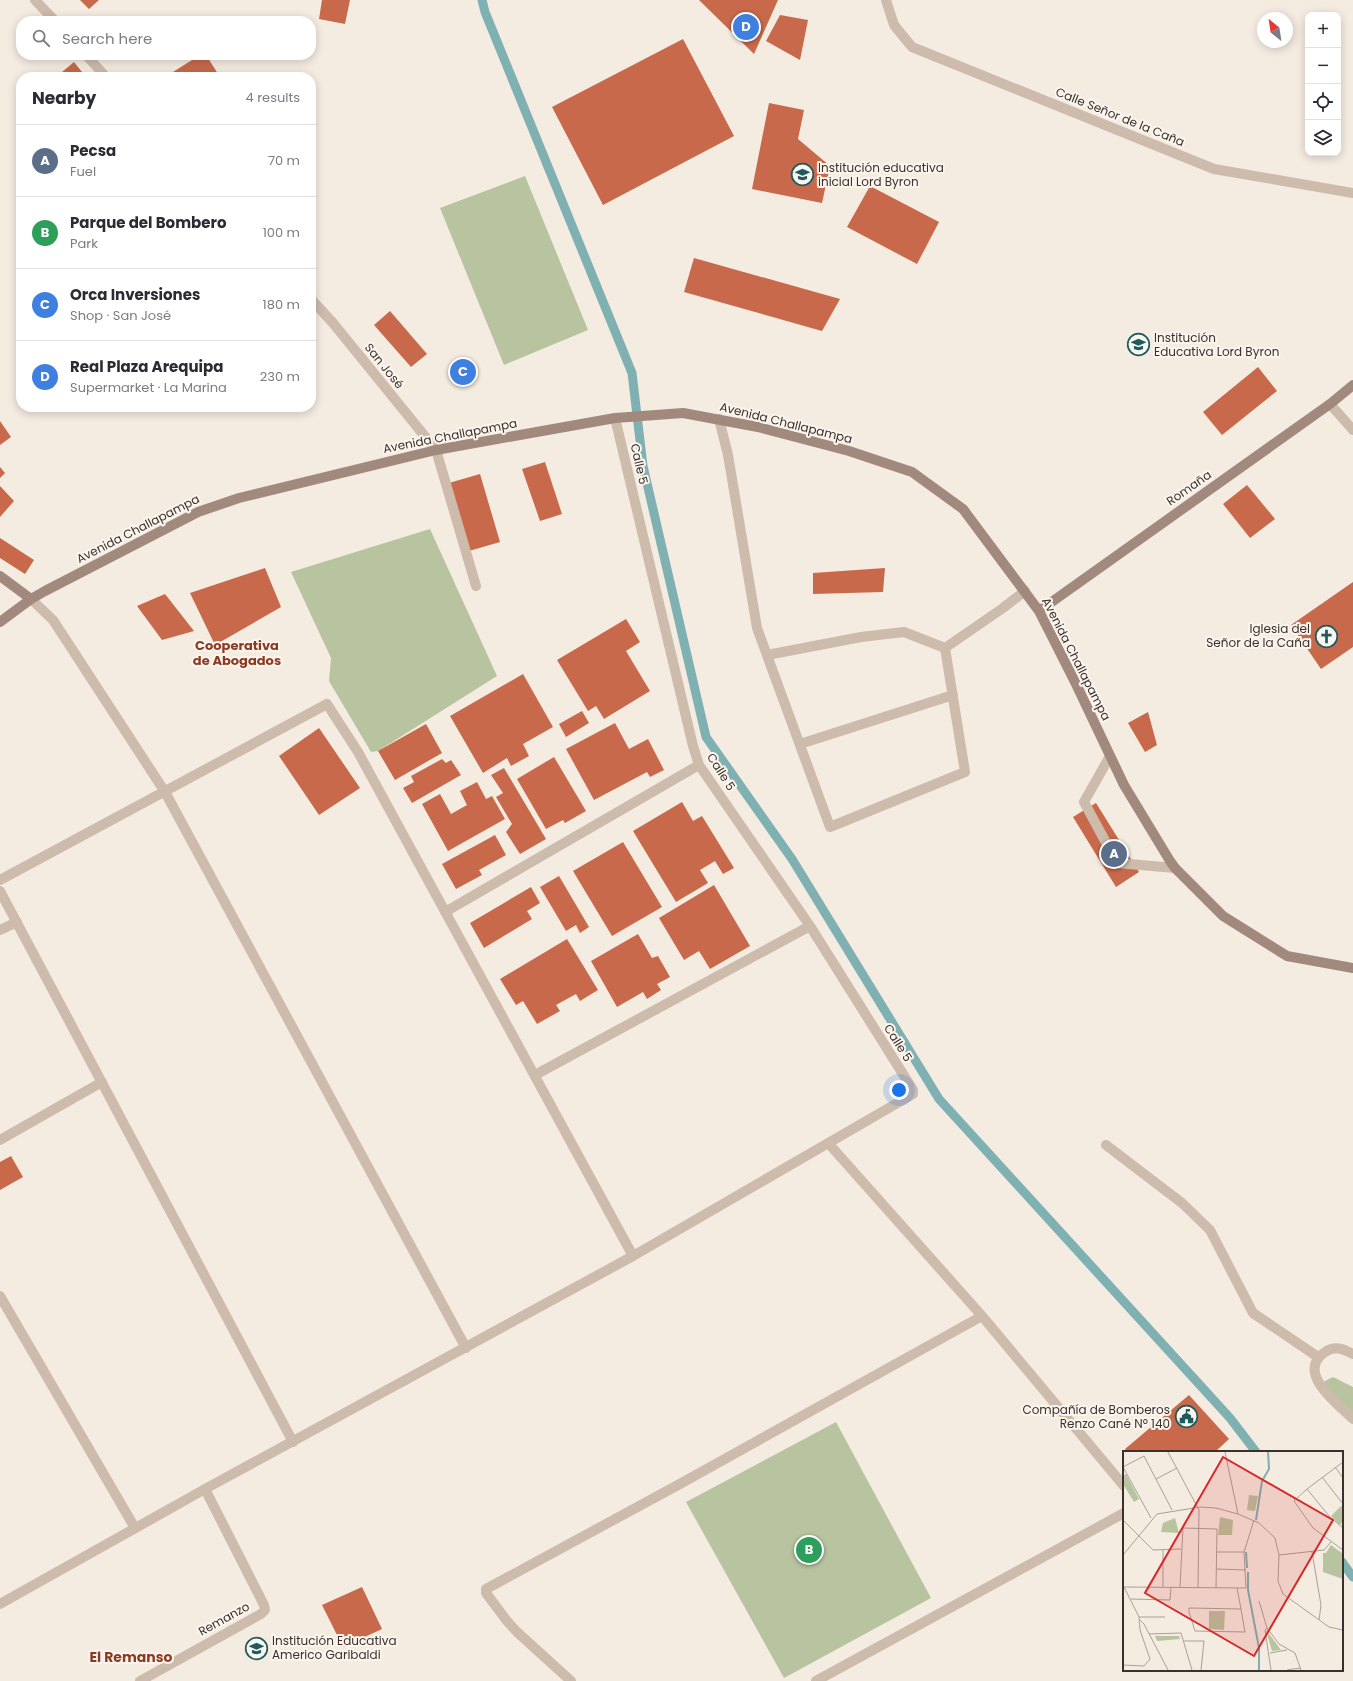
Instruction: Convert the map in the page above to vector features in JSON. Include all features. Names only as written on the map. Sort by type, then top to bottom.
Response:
[{"type":"street","points":[[35,0],[50,16]]},
{"type":"street","name":"Calle Señor de la Caña","points":[[886,0],[894,25],[912,47],[1214,169],[1353,193]]},
{"type":"street","points":[[91,60],[101,72]]},
{"type":"street","name":"San José","points":[[316,304],[333,323],[436,450]]},
{"type":"street","name":"Romaña","points":[[1039,611],[1330,404],[1353,385]]},
{"type":"street","points":[[1330,404],[1353,430]]},
{"type":"street","name":"Avenida Challapampa","points":[[0,622],[31,599],[198,512],[239,498],[436,450],[615,418],[683,413],[758,426],[849,451],[912,472],[962,509],[1039,611],[1076,684],[1124,785],[1170,862],[1222,916],[1287,956],[1353,968]]},
{"type":"street","name":"Calle 5","points":[[615,418],[693,746],[699,765],[810,926],[913,1092],[910,1096],[829,1144]]},
{"type":"street","points":[[719,419],[728,455],[757,628],[830,827],[965,772],[945,648]]},
{"type":"street","points":[[436,450],[476,586]]},
{"type":"street","points":[[0,576],[31,599],[53,620],[165,792],[466,1348]]},
{"type":"street","points":[[945,648],[1025,591]]},
{"type":"street","points":[[767,655],[862,637],[904,632],[945,648]]},
{"type":"street","points":[[800,744],[953,695]]},
{"type":"street","points":[[0,880],[327,704],[358,752],[633,1256]]},
{"type":"street","points":[[1110,756],[1084,802],[1117,863],[1176,868]]},
{"type":"street","points":[[445,912],[699,765]]},
{"type":"street","points":[[0,891],[293,1442]]},
{"type":"street","points":[[0,930],[17,922]]},
{"type":"street","points":[[535,1075],[810,926]]},
{"type":"street","points":[[0,1140],[102,1082]]},
{"type":"street","points":[[0,1604],[205,1489],[633,1256],[829,1144],[982,1316],[1123,1485]]},
{"type":"street","points":[[1106,1145],[1182,1203],[1210,1230],[1253,1313],[1318,1357]]},
{"type":"street","points":[[0,1296],[135,1528]]},
{"type":"street","points":[[571,1681],[506,1622],[486,1593],[486,1589],[671,1489],[982,1316]]},
{"type":"street","points":[[1353,1354],[1342,1348],[1334,1348],[1326,1351],[1318,1357],[1314,1366],[1314,1375],[1318,1383],[1353,1419]]},
{"type":"street","name":"Remanzo","points":[[140,1681],[262,1614],[265,1610],[264,1605],[205,1489]]},
{"type":"street","points":[[816,1681],[1123,1515]]},
{"type":"green space","points":[[525,176],[588,330],[504,365],[440,208]]},
{"type":"green space","points":[[430,529],[497,676],[378,751],[371,752],[329,681],[331,658],[291,572]]},
{"type":"green space","points":[[1333,1377],[1353,1387],[1353,1413],[1321,1383]]},
{"type":"green space","points":[[836,1422],[931,1598],[784,1678],[686,1502]]},
{"type":"building","points":[[80,0],[99,0],[89,9]]},
{"type":"building","points":[[322,0],[350,0],[345,24],[319,19]]},
{"type":"building","points":[[699,0],[778,0],[754,54]]},
{"type":"building","points":[[780,15],[808,20],[800,60],[766,41]]},
{"type":"building","points":[[683,39],[734,136],[603,205],[552,107]]},
{"type":"building","points":[[192,60],[209,60],[217,72],[173,72]]},
{"type":"building","points":[[74,62],[82,72],[62,72]]},
{"type":"building","points":[[769,103],[804,110],[798,139],[830,166],[822,203],[752,189]]},
{"type":"building","points":[[870,186],[939,222],[917,264],[847,227]]},
{"type":"building","points":[[694,258],[840,299],[822,331],[684,292]]},
{"type":"building","points":[[390,311],[427,354],[411,367],[374,325]]},
{"type":"building","points":[[1258,367],[1277,391],[1222,435],[1203,412]]},
{"type":"building","points":[[0,421],[11,437],[0,445]]},
{"type":"building","points":[[545,462],[562,514],[540,521],[522,469]]},
{"type":"building","points":[[0,467],[5,473],[0,478]]},
{"type":"building","points":[[480,474],[500,542],[462,553],[442,485]]},
{"type":"building","points":[[1247,485],[1275,519],[1250,538],[1223,504]]},
{"type":"building","points":[[0,486],[14,501],[0,517]]},
{"type":"building","points":[[0,538],[34,560],[25,574],[0,558]]},
{"type":"building","points":[[265,568],[281,607],[215,645],[190,593]]},
{"type":"building","points":[[885,568],[883,592],[813,594],[813,573]]},
{"type":"building","name":"Iglesia del Señor de la Caña","points":[[1353,582],[1353,647],[1321,669],[1291,625]]},
{"type":"building","points":[[165,594],[194,631],[162,640],[137,606]]},
{"type":"building","points":[[626,619],[640,642],[626,651],[650,691],[604,719],[596,706],[588,711],[557,660]]},
{"type":"building","points":[[523,674],[553,727],[523,744],[529,756],[511,766],[507,758],[483,773],[450,716]]},
{"type":"building","points":[[582,711],[589,723],[566,737],[559,724]]},
{"type":"building","points":[[1148,712],[1157,745],[1145,752],[1128,723]]},
{"type":"building","points":[[615,723],[629,749],[648,739],[664,770],[650,777],[647,772],[594,800],[566,749]]},
{"type":"building","points":[[426,724],[442,753],[395,780],[378,751]]},
{"type":"building","points":[[319,728],[360,788],[319,815],[279,756]]},
{"type":"building","points":[[554,757],[586,811],[565,823],[563,820],[546,829],[517,779]]},
{"type":"building","points":[[442,759],[446,763],[451,760],[461,775],[412,803],[403,788],[414,782],[411,776]]},
{"type":"building","points":[[504,768],[546,839],[520,854],[506,832],[512,824],[496,797],[503,793],[491,775]]},
{"type":"building","points":[[477,782],[486,799],[492,796],[505,819],[448,851],[422,804],[440,794],[451,814],[467,805],[460,791]]},
{"type":"building","points":[[682,802],[693,821],[702,816],[734,868],[723,874],[715,861],[700,870],[708,883],[676,902],[633,831]]},
{"type":"building","points":[[1096,803],[1139,872],[1116,887],[1073,817]]},
{"type":"building","points":[[495,835],[506,855],[479,870],[482,875],[456,889],[442,864]]},
{"type":"building","points":[[623,842],[662,907],[612,936],[573,871]]},
{"type":"building","points":[[559,876],[589,927],[580,933],[576,925],[566,931],[540,887]]},
{"type":"building","points":[[714,885],[750,946],[710,969],[699,951],[684,960],[659,918]]},
{"type":"building","points":[[531,887],[540,903],[527,911],[532,919],[484,948],[470,923]]},
{"type":"building","points":[[638,934],[652,958],[658,956],[670,977],[657,984],[661,990],[647,999],[643,992],[617,1007],[591,961]]},
{"type":"building","points":[[567,939],[598,990],[580,1001],[576,994],[556,1005],[560,1011],[537,1024],[523,1001],[516,1005],[500,979]]},
{"type":"building","points":[[11,1156],[23,1177],[0,1190],[0,1162]]},
{"type":"building","name":"Compañía de Bomberos Renzo Cané Nº 140","points":[[1189,1395],[1229,1439],[1216,1451],[1126,1451],[1125,1449]]},
{"type":"building","points":[[362,1587],[382,1629],[343,1647],[322,1605]]},
{"type":"waterway","points":[[482,0],[485,12],[632,373],[643,466],[706,737],[792,859],[939,1099],[1230,1418],[1255,1451]]},
{"type":"waterway","points":[[1343,1563],[1353,1577]]},
{"type":"place","name":"Real Plaza Arequipa","points":[[746,27]]},
{"type":"place","name":"Institución educativa inicial Lord Byron","points":[[802,175]]},
{"type":"place","name":"Institución Educativa Lord Byron","points":[[1139,345]]},
{"type":"place","name":"Orca Inversiones","points":[[463,372]]},
{"type":"place","name":"Iglesia del Señor de la Caña","points":[[1326,636]]},
{"type":"place","name":"Pecsa","points":[[1114,854]]},
{"type":"place","name":"Compañía de Bomberos Renzo Cané Nº 140","points":[[1186,1417]]},
{"type":"place","name":"Parque del Bombero","points":[[809,1550]]},
{"type":"place","name":"Institución Educativa Americo Garibaldi","points":[[257,1648]]},
{"type":"district","name":"Cooperativa de Abogados","points":[[237,652]]},
{"type":"district","name":"El Remanso","points":[[131,1657]]}]
